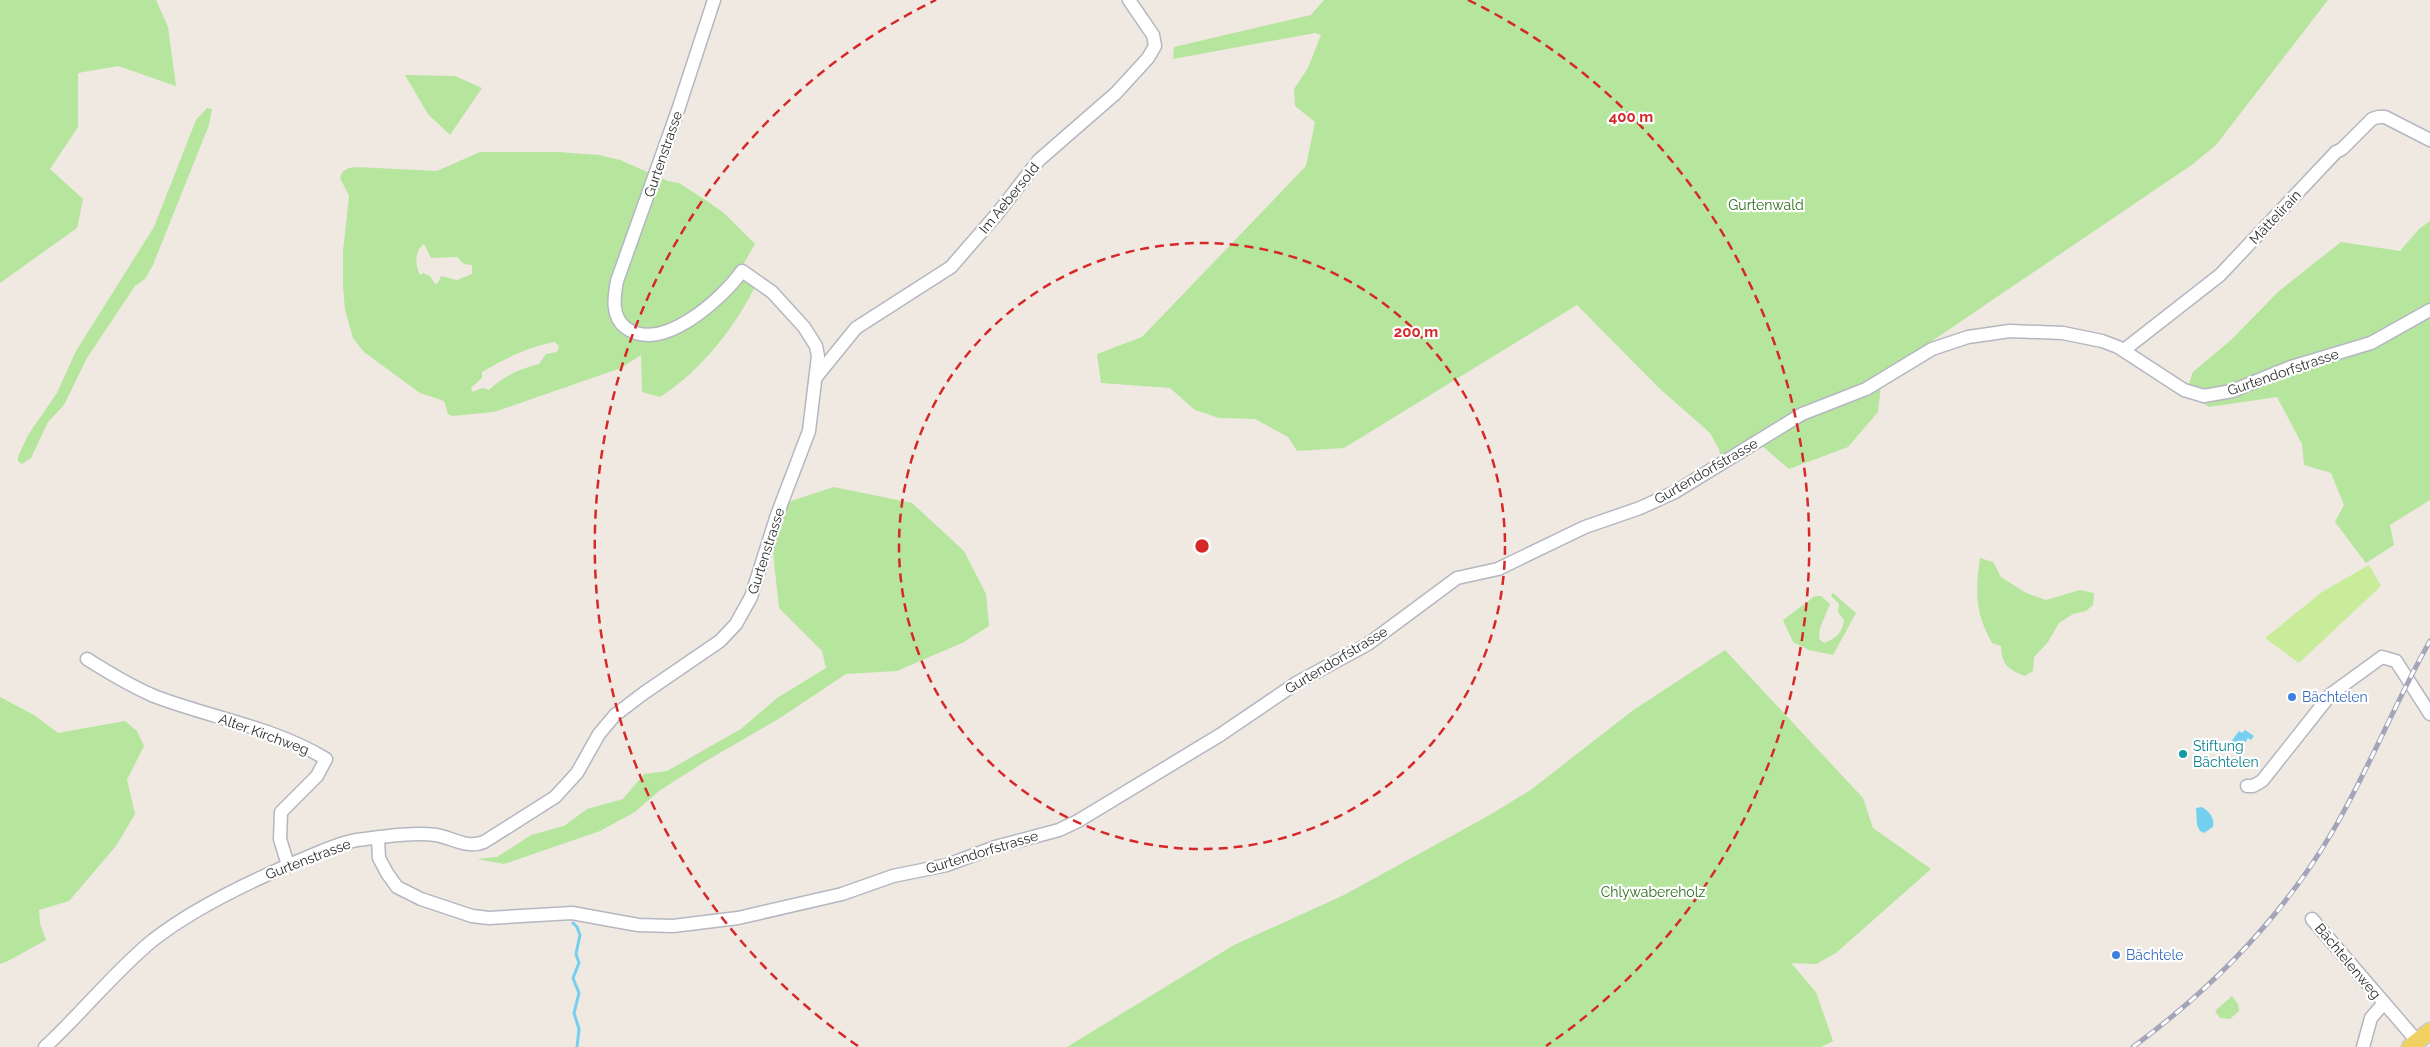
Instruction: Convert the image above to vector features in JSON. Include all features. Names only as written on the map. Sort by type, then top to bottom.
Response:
[{"type":"main road","points":[[2414,1044],[2430,1031]]},
{"type":"street","name":"Gurtenstrasse","points":[[45,1047],[152,941],[182,920],[264,875],[335,846],[378,838],[436,835],[469,845],[476,845],[484,842],[555,797],[577,773],[599,734],[615,715],[644,692],[707,651],[728,634],[752,597],[777,515],[804,449],[809,431],[817,376],[816,346],[804,327],[772,292],[742,271],[726,291],[689,320],[665,332],[651,334],[636,332],[622,325],[615,310],[617,281],[678,110],[714,0]]},
{"type":"street","name":"Im Aebersold","points":[[817,376],[856,328],[951,267],[991,222],[1039,160],[1116,93],[1148,58],[1155,46],[1153,35],[1130,0]]},
{"type":"street","name":"Mättelirain","points":[[2124,350],[2220,275],[2336,152],[2342,149],[2372,119],[2385,118],[2430,140]]},
{"type":"street","name":"Gurtendorfstrasse","points":[[378,838],[380,858],[387,873],[397,887],[438,905],[472,916],[489,918],[572,913],[638,925],[690,924],[738,918],[842,894],[893,876],[947,865],[995,847],[1059,830],[1078,821],[1220,735],[1298,682],[1368,644],[1457,578],[1498,569],[1586,527],[1640,508],[1675,492],[1802,414],[1866,389],[1932,349],[1968,337],[2010,331],[2063,333],[2102,341],[2124,350],[2184,390],[2204,396],[2232,392],[2291,368],[2371,343],[2430,310]]},
{"type":"street","points":[[2247,786],[2253,786],[2262,781],[2331,694],[2382,657],[2396,661],[2430,714]]},
{"type":"street","name":"Alter Kirchweg","points":[[87,659],[154,696],[261,730],[302,746],[326,759],[317,776],[282,812],[280,839],[288,865]]},
{"type":"street","name":"Bächtelenweg","points":[[2312,919],[2384,1003],[2414,1044]]},
{"type":"street","name":"Bächtelenweg","points":[[2364,1047],[2371,1018],[2384,1003]]},
{"type":"green space","points":[[0,0],[156,0],[168,27],[176,86],[118,66],[78,73],[78,127],[50,169],[83,199],[77,228],[0,283]]},
{"type":"green space","name":"Gurtenwald","points":[[1324,0],[2328,0],[2216,145],[2193,164],[1882,375],[1878,412],[1848,447],[1789,469],[1754,439],[1721,459],[1719,449],[1710,433],[1659,388],[1577,305],[1344,448],[1297,451],[1288,437],[1255,419],[1219,418],[1195,410],[1170,388],[1101,383],[1097,354],[1142,337],[1306,166],[1315,122],[1295,106],[1294,89],[1308,68],[1321,35],[1315,33],[1173,59],[1174,47],[1311,15]]},
{"type":"green space","points":[[405,75],[455,76],[482,88],[450,135],[428,114]]},
{"type":"green space","points":[[207,108],[212,109],[209,125],[153,265],[145,279],[135,286],[87,358],[64,405],[48,422],[31,458],[22,464],[18,461],[18,457],[28,435],[57,393],[76,351],[154,227],[196,120]]},
{"type":"green space","points":[[480,152],[558,152],[599,155],[620,160],[668,181],[679,183],[724,213],[755,244],[740,270],[757,282],[729,330],[716,346],[675,387],[660,397],[642,392],[641,355],[621,368],[494,412],[452,416],[448,414],[444,401],[420,393],[364,352],[353,338],[345,310],[343,285],[343,252],[349,196],[340,178],[342,173],[356,167],[437,171]],"holes":[[[424,244],[431,258],[457,257],[464,264],[472,265],[472,274],[457,280],[441,276],[438,283],[435,284],[430,276],[423,273],[420,275],[416,258],[418,250]],[[555,342],[559,346],[557,352],[546,354],[539,364],[512,374],[489,390],[483,388],[472,392],[471,388],[482,378],[482,372],[517,354]]]},
{"type":"green space","points":[[2430,221],[2430,500],[2390,525],[2394,545],[2366,563],[2335,522],[2344,505],[2331,473],[2304,465],[2302,444],[2277,397],[2209,407],[2186,392],[2193,372],[2231,340],[2279,291],[2341,242],[2400,251],[2419,229]]},
{"type":"green space","points":[[834,487],[912,503],[964,551],[986,594],[989,626],[964,642],[897,671],[846,674],[780,718],[659,791],[635,812],[600,831],[504,864],[477,859],[497,857],[531,835],[564,826],[587,809],[623,799],[644,774],[667,771],[741,729],[777,698],[826,668],[822,651],[779,608],[773,552],[788,502]]},
{"type":"green space","points":[[1980,558],[1993,562],[2001,577],[2026,593],[2046,600],[2080,590],[2094,593],[2093,605],[2086,611],[2073,614],[2059,623],[2048,642],[2034,657],[2033,671],[2024,676],[2006,665],[2001,646],[1992,643],[1982,622],[1977,592]]},
{"type":"green space","points":[[2369,565],[2381,586],[2299,663],[2265,638],[2322,592]]},
{"type":"green space","points":[[1833,593],[1856,613],[1833,655],[1809,650],[1793,642],[1783,620],[1815,596],[1821,596],[1830,604],[1820,628],[1819,639],[1824,643],[1838,635],[1844,620],[1838,612],[1839,604],[1831,596]]},
{"type":"green space","name":"Chlywabereholz","points":[[1725,650],[1863,798],[1873,828],[1931,869],[1836,953],[1816,964],[1791,963],[1816,992],[1833,1041],[1821,1047],[1067,1047],[1234,945],[1344,895],[1488,816],[1532,789],[1632,711]]},
{"type":"green space","points":[[0,697],[34,715],[58,733],[125,721],[137,731],[144,746],[127,780],[135,814],[116,846],[69,901],[39,910],[40,924],[46,940],[0,964]]},
{"type":"green space","points":[[2232,996],[2238,1004],[2239,1011],[2230,1019],[2220,1018],[2215,1011]]},
{"type":"water","points":[[2245,730],[2254,736],[2251,740],[2248,738],[2240,750],[2230,743],[2239,731],[2242,733]]},
{"type":"water","points":[[2202,807],[2211,815],[2213,821],[2213,827],[2204,833],[2200,831],[2197,825],[2196,808]]},
{"type":"waterway","points":[[573,923],[580,935],[576,954],[579,963],[573,978],[579,993],[574,1013],[579,1029],[577,1047]]},
{"type":"railway","points":[[2133,1047],[2191,1001],[2243,951],[2290,895],[2331,834],[2430,641]]},
{"type":"place","name":"Bächtelen","points":[[2292,697]]},
{"type":"place","name":"Stiftung Bächtelen","points":[[2183,754]]},
{"type":"place","name":"Bächtele","points":[[2116,955]]}]
